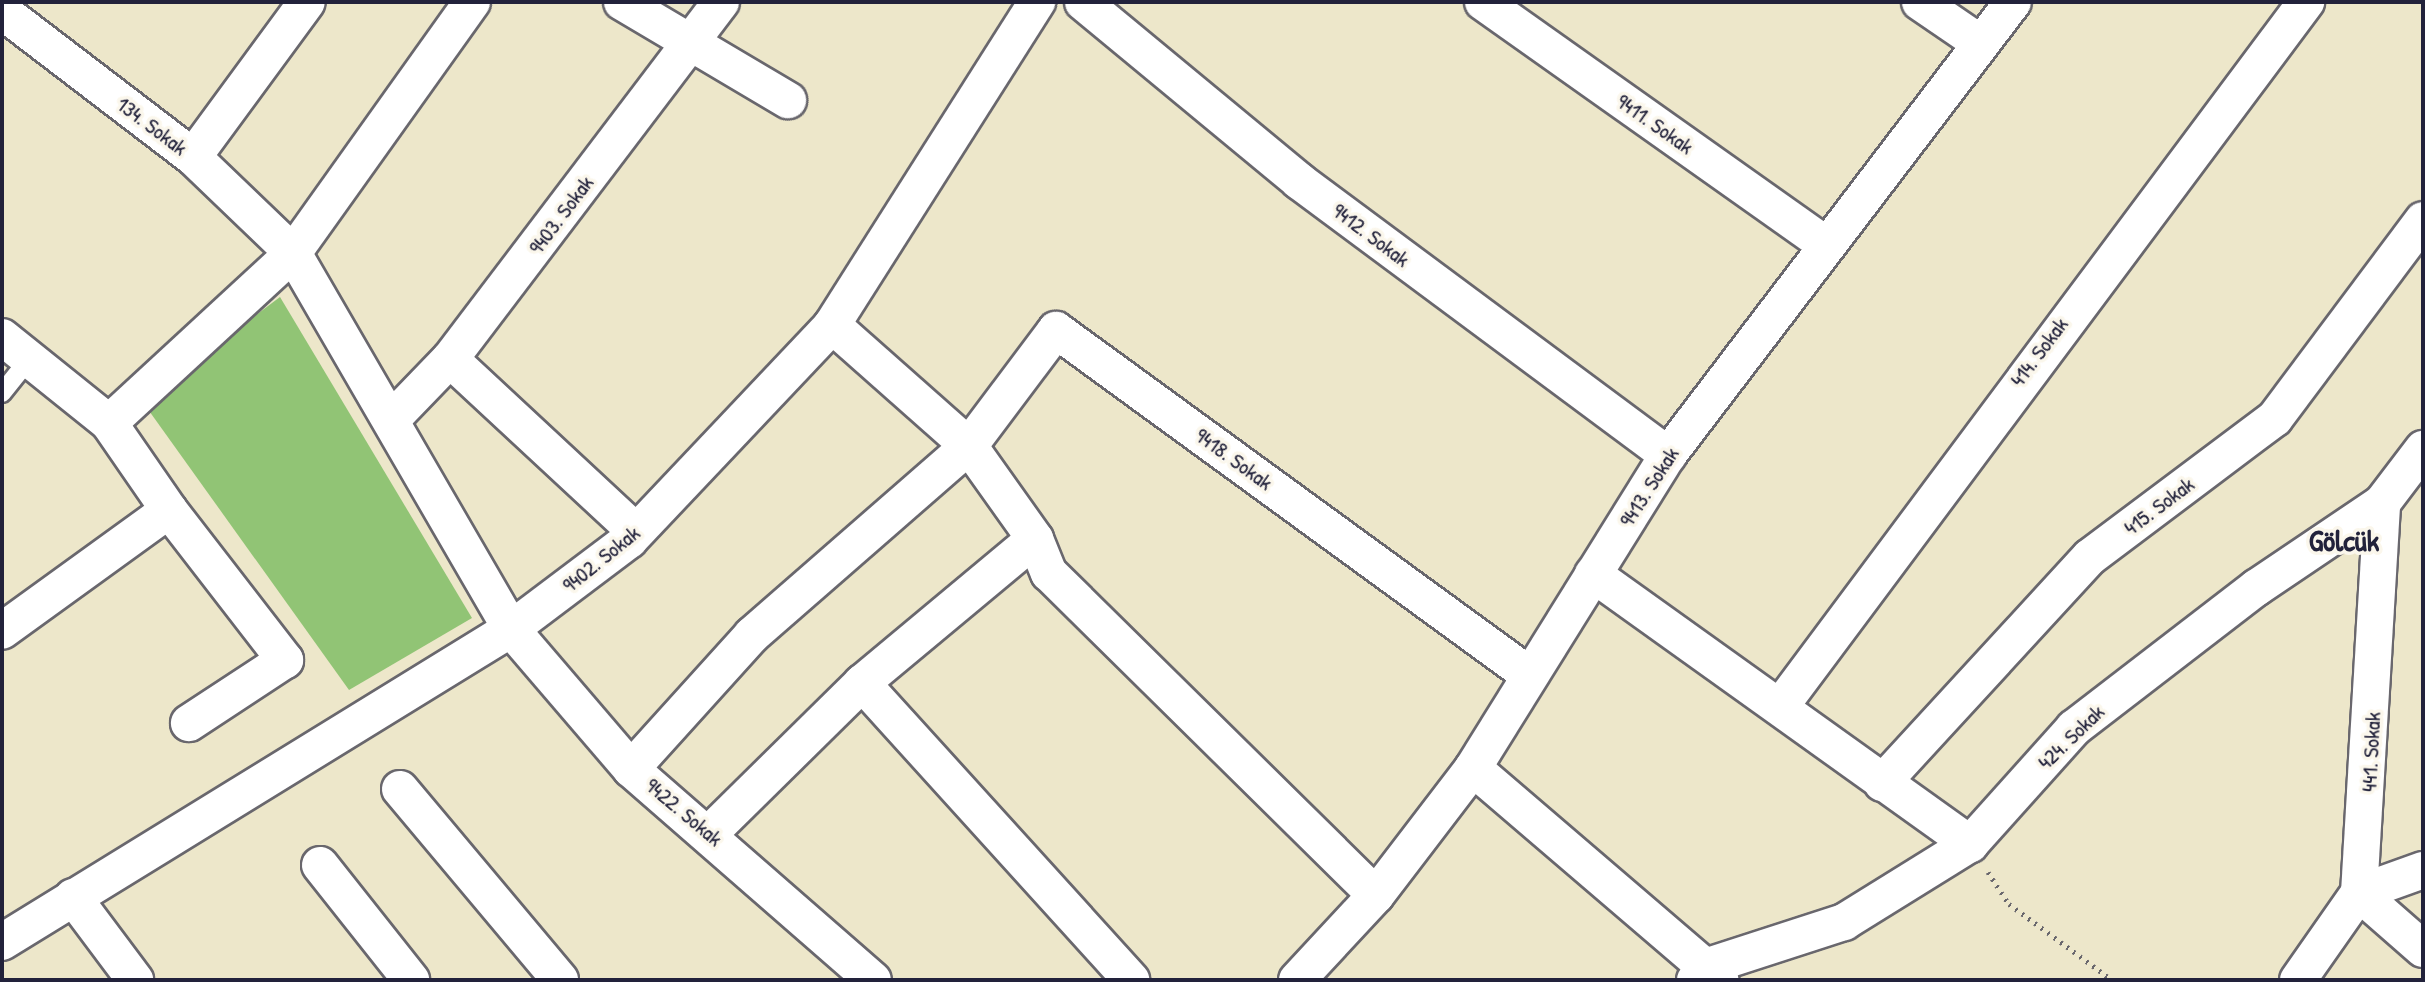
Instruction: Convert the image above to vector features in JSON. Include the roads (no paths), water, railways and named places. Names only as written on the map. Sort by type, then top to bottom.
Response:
[{"type":"street","points":[[193,157],[307,2]]},
{"type":"street","points":[[109,423],[293,253],[472,2]]},
{"type":"street","points":[[622,2],[788,100]]},
{"type":"street","name":"9403. Sokak","points":[[391,420],[450,359],[721,2]]},
{"type":"street","name":"9402. Sokak","points":[[2,942],[511,629],[636,532],[832,325],[1037,2]]},
{"type":"street","name":"9412. Sokak","points":[[1083,2],[1299,181],[1668,455]]},
{"type":"street","name":"9411. Sokak","points":[[1483,2],[1826,245]]},
{"type":"street","points":[[1920,2],[1980,43]]},
{"type":"street","name":"9413. Sokak","points":[[1297,980],[1376,895],[1473,768],[1528,674],[1668,455],[2013,2]]},
{"type":"street","name":"414. Sokak","points":[[1780,707],[2306,2]]},
{"type":"street","name":"134. Sokak","points":[[21,13],[193,157],[293,253],[391,420]]},
{"type":"street","name":"415. Sokak","points":[[1882,783],[2090,557],[2275,418],[2423,220]]},
{"type":"street","points":[[832,325],[969,446],[1035,539],[1049,573],[1376,895]]},
{"type":"street","name":"9418. Sokak","points":[[969,446],[1056,330],[1528,674]]},
{"type":"street","points":[[16,348],[109,423],[169,510],[285,660],[189,723]]},
{"type":"street","points":[[450,359],[636,532]]},
{"type":"street","name":"9422. Sokak","points":[[391,420],[511,629],[631,769],[710,833],[872,980]]},
{"type":"street","points":[[631,769],[752,635],[969,446]]},
{"type":"street","name":"424. Sokak","points":[[1709,975],[1844,922],[1970,844],[2074,728],[2256,588],[2382,503],[2423,449]]},
{"type":"street","name":"441. Sokak","points":[[2359,893],[2382,503]]},
{"type":"street","points":[[2,631],[169,510]]},
{"type":"street","points":[[710,833],[862,683],[1035,539]]},
{"type":"street","points":[[1593,574],[1970,844]]},
{"type":"street","points":[[862,683],[1131,980]]},
{"type":"street","points":[[1473,768],[1709,975]]},
{"type":"street","points":[[400,789],[560,980]]},
{"type":"street","points":[[320,865],[411,980]]},
{"type":"street","points":[[2298,980],[2359,893],[2423,870]]},
{"type":"street","points":[[2359,893],[2423,949]]},
{"type":"street","points":[[73,897],[135,980]]},
{"type":"lane","points":[[2,393],[16,348]]},
{"type":"district","name":"Gölcük","points":[[2344,540]]}]
